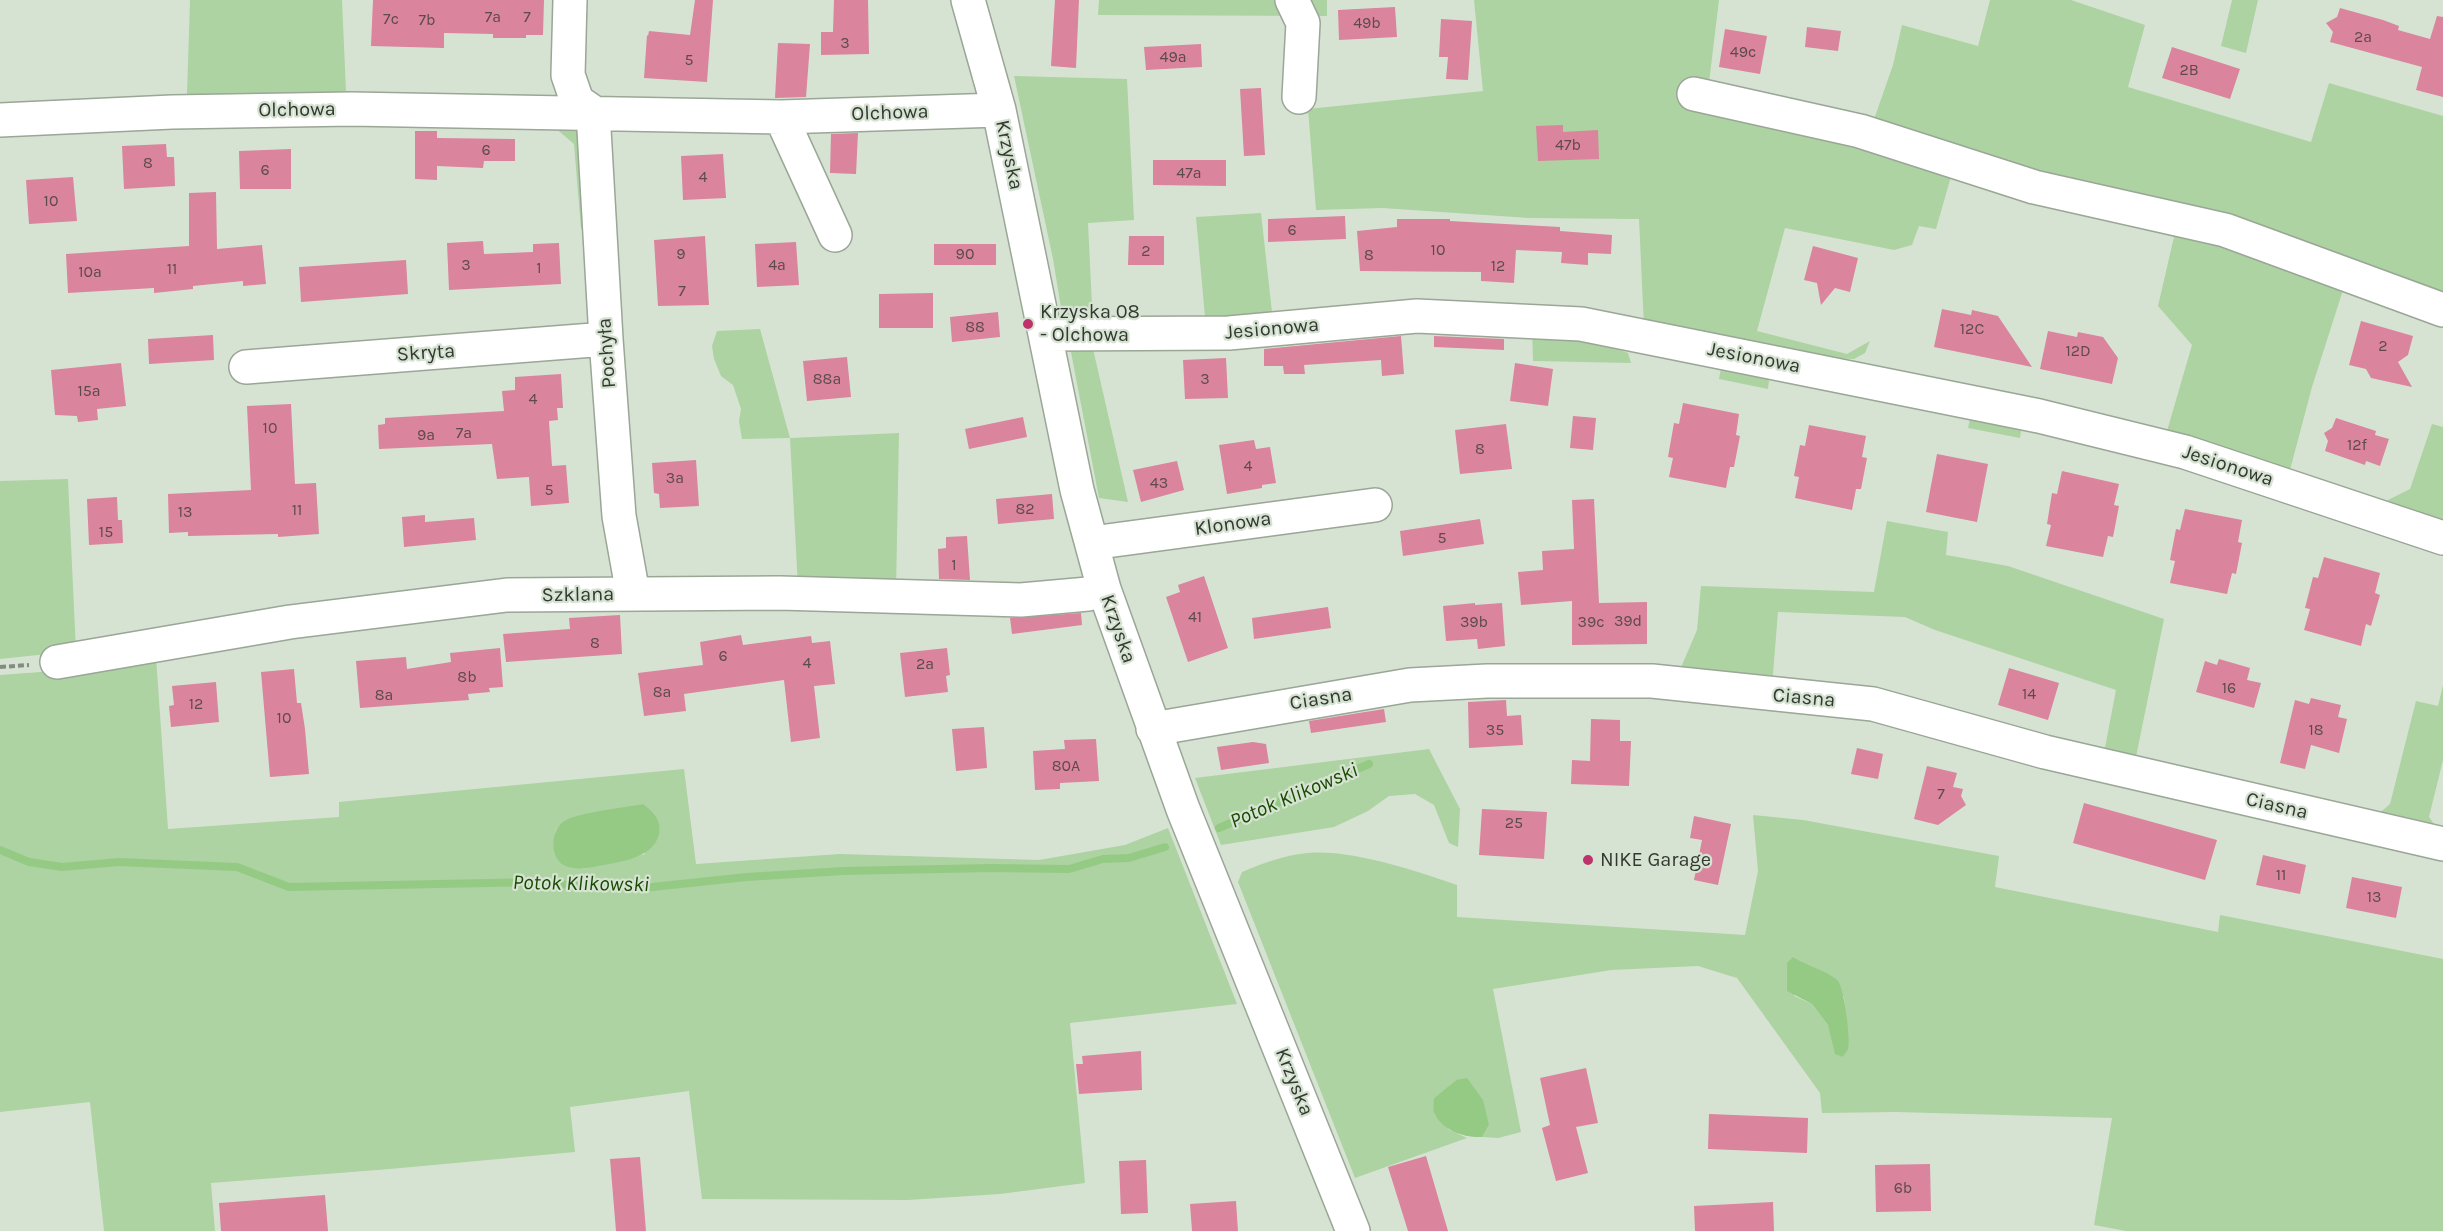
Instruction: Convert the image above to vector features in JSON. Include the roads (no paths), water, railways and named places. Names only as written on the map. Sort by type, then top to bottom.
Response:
[{"type":"street","points":[[570,0],[568,75],[577,101],[593,112]]},
{"type":"street","name":"Krzyska","points":[[968,0],[999,110],[1077,490],[1104,589],[1153,729],[1204,863],[1353,1231]]},
{"type":"street","points":[[1292,0],[1303,23],[1299,97]]},
{"type":"street","points":[[1694,94],[1860,131],[2034,187],[2225,230],[2443,310]]},
{"type":"street","name":"Olchowa","points":[[0,120],[172,112],[351,109],[781,117],[999,110]]},
{"type":"street","name":"Pochyła","points":[[593,112],[619,516],[633,594]]},
{"type":"street","points":[[781,117],[835,235]]},
{"type":"street","name":"Jesionowa","points":[[1046,334],[1229,333],[1417,316],[1581,324],[2039,416],[2185,452],[2443,538]]},
{"type":"street","name":"Skryta","points":[[246,367],[606,339]]},
{"type":"street","name":"Klonowa","points":[[1092,543],[1376,505]]},
{"type":"street","name":"Szklana","points":[[57,662],[290,622],[507,595],[780,593],[1021,600],[1088,594],[1104,589]]},
{"type":"street","name":"Ciasna","points":[[1153,729],[1410,685],[1488,681],[1652,681],[1873,704],[2045,752],[2443,844]]},
{"type":"waterway","name":"Potok Klikowski","points":[[1219,828],[1369,764]]},
{"type":"waterway","name":"Potok Klikowski","points":[[0,850],[29,862],[62,867],[119,862],[237,867],[289,887],[537,882],[592,887],[652,887],[747,877],[843,871],[1069,869],[1103,859],[1129,858],[1165,847]]},
{"type":"place","name":"Krzyska 08 - Olchowa","points":[[1028,324]]},
{"type":"place","name":"NIKE Garage","points":[[1588,860]]}]
